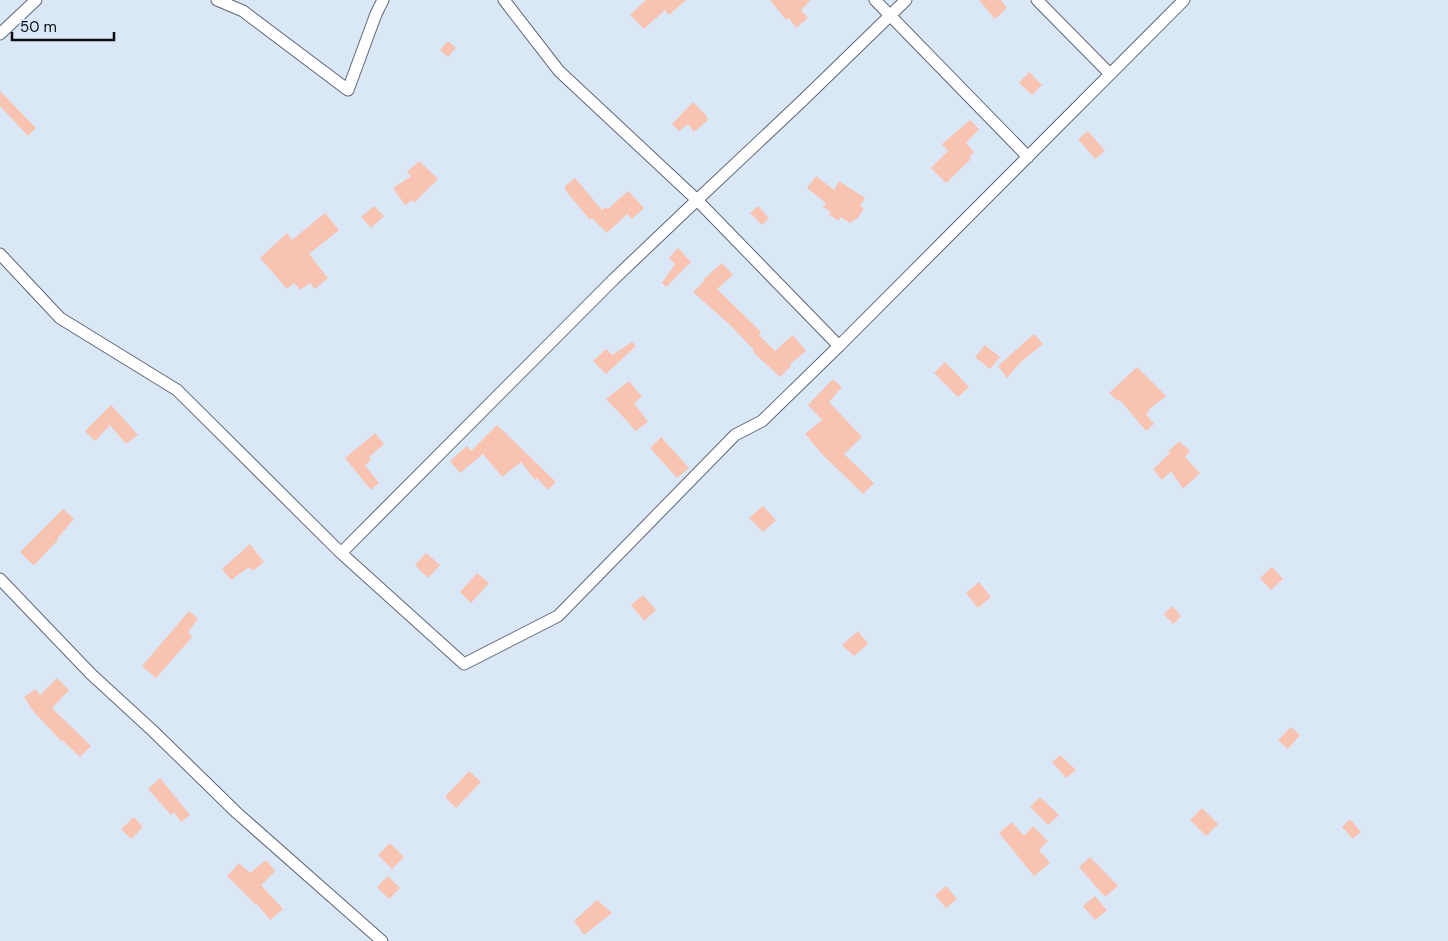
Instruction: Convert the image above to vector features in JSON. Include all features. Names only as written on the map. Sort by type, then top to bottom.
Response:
[{"type":"street","points":[[0,34],[36,0]]},
{"type":"street","points":[[217,0],[243,10],[348,90],[383,0]]},
{"type":"street","points":[[504,0],[560,71],[697,200],[839,346]]},
{"type":"street","points":[[875,0],[1028,157]]},
{"type":"street","points":[[341,553],[614,279],[906,0]]},
{"type":"street","points":[[1037,0],[1110,74]]},
{"type":"street","points":[[0,254],[60,318],[177,390],[341,553],[464,664],[558,616],[735,435],[762,421],[1184,0]]},
{"type":"street","points":[[0,579],[90,674],[153,731],[237,813],[382,941]]},
{"type":"building","points":[[646,0],[686,0],[669,15],[665,10],[644,29],[630,15]]},
{"type":"building","points":[[770,0],[811,0],[801,10],[808,18],[796,28],[789,18],[786,20]]},
{"type":"building","points":[[979,0],[1001,0],[1007,8],[995,19]]},
{"type":"building","points":[[448,41],[456,48],[448,57],[440,50]]},
{"type":"building","points":[[1029,72],[1042,85],[1032,95],[1019,83]]},
{"type":"building","points":[[0,91],[36,128],[28,136],[0,106]]},
{"type":"building","points":[[693,102],[707,116],[708,120],[694,132],[688,124],[679,131],[672,124]]},
{"type":"building","points":[[970,120],[979,129],[966,143],[974,152],[969,157],[971,159],[946,183],[931,168],[948,151],[942,144]]},
{"type":"building","points":[[1088,131],[1105,151],[1095,159],[1078,139]]},
{"type":"building","points":[[419,161],[438,179],[414,203],[413,200],[405,205],[393,188],[411,176],[407,172]]},
{"type":"building","points":[[816,176],[834,190],[839,181],[865,198],[860,206],[864,208],[858,218],[850,223],[840,217],[839,221],[829,215],[831,212],[823,207],[826,203],[807,188]]},
{"type":"building","points":[[575,178],[602,210],[605,207],[608,209],[628,191],[644,208],[632,219],[627,214],[607,233],[592,218],[590,220],[565,190],[565,186]]},
{"type":"building","points":[[374,206],[384,216],[371,228],[361,217]]},
{"type":"building","points":[[758,206],[769,218],[762,225],[750,213]]},
{"type":"building","points":[[325,213],[339,230],[309,254],[328,278],[315,289],[310,283],[300,290],[294,283],[287,289],[260,258],[287,233],[292,240]]},
{"type":"building","points":[[678,248],[691,262],[666,287],[662,283],[675,264],[669,258]]},
{"type":"building","points":[[722,263],[733,275],[717,289],[761,332],[759,335],[775,351],[793,335],[806,351],[790,364],[791,366],[780,377],[753,352],[754,350],[730,325],[693,292]]},
{"type":"building","points":[[1034,334],[1043,344],[1021,362],[1007,378],[998,366]]},
{"type":"building","points":[[632,342],[636,346],[606,374],[593,361],[606,349],[612,355]]},
{"type":"building","points":[[985,345],[1000,357],[990,369],[975,357]]},
{"type":"building","points":[[945,362],[969,387],[958,397],[934,373]]},
{"type":"building","points":[[1137,367],[1166,396],[1148,410],[1150,411],[1146,414],[1154,424],[1146,431],[1120,400],[1118,401],[1109,393]]},
{"type":"building","points":[[833,379],[842,387],[829,402],[862,437],[844,454],[874,483],[863,494],[822,454],[805,434],[822,420],[808,405]]},
{"type":"building","points":[[629,381],[642,397],[634,403],[648,422],[635,431],[606,399]]},
{"type":"building","points":[[111,405],[138,435],[126,444],[110,425],[95,441],[85,431]]},
{"type":"building","points":[[497,425],[556,482],[548,490],[537,478],[535,480],[521,462],[502,477],[483,454],[460,473],[450,461],[467,446],[471,451]]},
{"type":"building","points":[[375,433],[384,444],[369,457],[371,460],[365,465],[379,483],[371,490],[345,458]]},
{"type":"building","points":[[661,437],[689,468],[677,478],[650,448]]},
{"type":"building","points":[[1179,441],[1190,451],[1185,457],[1200,473],[1183,489],[1171,471],[1162,480],[1153,469],[1170,453],[1168,452]]},
{"type":"building","points":[[763,506],[776,520],[763,532],[749,518]]},
{"type":"building","points":[[63,509],[74,519],[58,540],[34,565],[20,552]]},
{"type":"building","points":[[250,544],[264,562],[253,571],[249,567],[231,580],[222,569]]},
{"type":"building","points":[[426,553],[440,565],[428,578],[415,565]]},
{"type":"building","points":[[1272,567],[1283,579],[1271,590],[1260,578]]},
{"type":"building","points":[[477,573],[489,583],[471,603],[460,592]]},
{"type":"building","points":[[979,582],[991,597],[978,608],[966,593]]},
{"type":"building","points":[[643,595],[656,610],[644,621],[631,605]]},
{"type":"building","points":[[1172,606],[1181,616],[1173,624],[1164,614]]},
{"type":"building","points":[[189,611],[198,619],[188,632],[192,637],[156,678],[142,666]]},
{"type":"building","points":[[858,631],[868,644],[854,656],[842,645]]},
{"type":"building","points":[[57,678],[69,690],[52,708],[91,746],[80,757],[61,741],[33,711],[24,697],[36,689],[40,695]]},
{"type":"building","points":[[1291,727],[1300,735],[1288,749],[1278,740]]},
{"type":"building","points":[[1060,755],[1076,770],[1066,778],[1052,762]]},
{"type":"building","points":[[469,771],[481,782],[456,808],[445,797]]},
{"type":"building","points":[[160,778],[190,815],[181,822],[174,812],[171,815],[148,789]]},
{"type":"building","points":[[1040,797],[1059,815],[1048,825],[1030,807]]},
{"type":"building","points":[[1202,808],[1218,824],[1206,836],[1190,820]]},
{"type":"building","points":[[134,817],[143,827],[131,839],[121,829]]},
{"type":"building","points":[[1350,819],[1361,832],[1353,839],[1342,827]]},
{"type":"building","points":[[1012,822],[1024,836],[1033,826],[1048,841],[1039,850],[1050,863],[1034,876],[999,833]]},
{"type":"building","points":[[390,843],[404,857],[392,869],[378,855]]},
{"type":"building","points":[[1090,857],[1118,886],[1105,897],[1079,867]]},
{"type":"building","points":[[266,860],[275,871],[261,885],[283,909],[270,920],[257,904],[227,876],[239,863],[250,873]]},
{"type":"building","points":[[388,876],[400,888],[389,899],[377,887]]},
{"type":"building","points":[[946,886],[957,899],[946,908],[935,895]]},
{"type":"building","points":[[1095,896],[1107,910],[1095,920],[1083,906]]},
{"type":"building","points":[[597,900],[612,913],[584,935],[574,921]]}]
